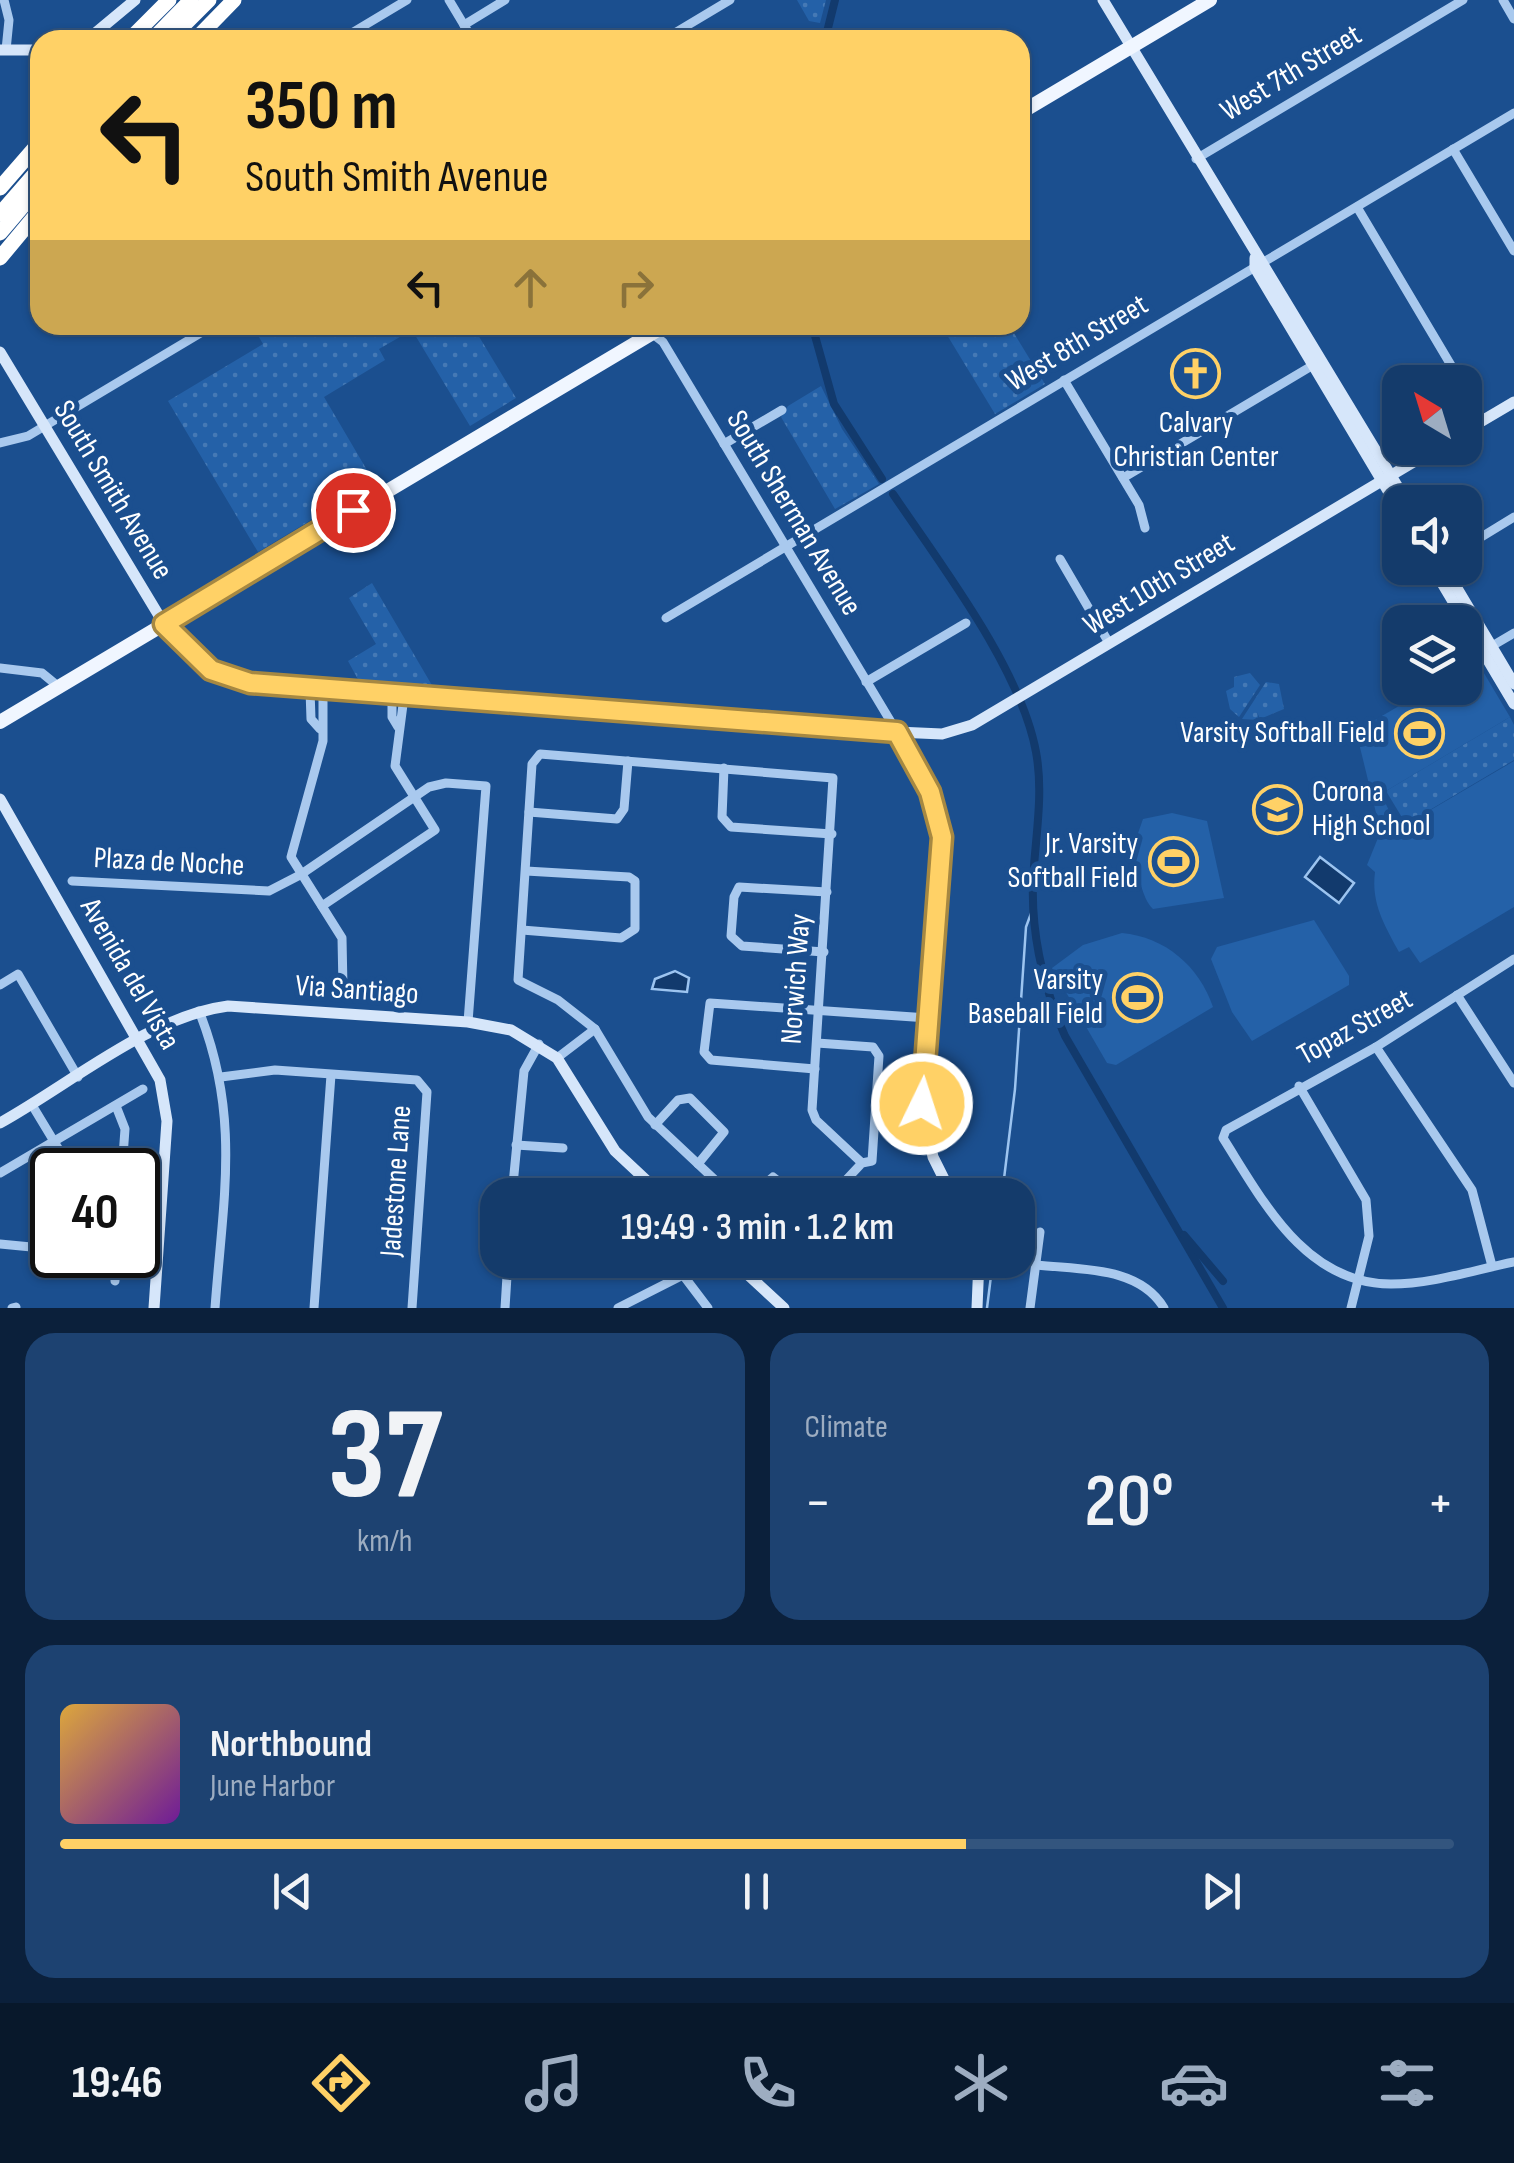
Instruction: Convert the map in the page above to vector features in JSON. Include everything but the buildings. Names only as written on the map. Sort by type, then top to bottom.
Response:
[{"type":"highway","points":[[140,30],[169,0]]},
{"type":"highway","points":[[162,30],[191,0]]},
{"type":"highway","points":[[179,30],[208,0]]},
{"type":"highway","points":[[205,30],[234,0]]},
{"type":"highway","points":[[0,188],[30,154]]},
{"type":"highway","points":[[0,214],[30,180]]},
{"type":"highway","points":[[0,233],[30,198]]},
{"type":"highway","points":[[0,258],[30,222]]},
{"type":"main road","points":[[98,30],[135,0]]},
{"type":"main road","points":[[1103,0],[1389,485]]},
{"type":"main road","points":[[1030,106],[1210,0]]},
{"type":"main road","points":[[3,50],[30,50]]},
{"type":"main road","points":[[0,722],[636,335]]},
{"type":"main road","name":"South Smith Avenue","points":[[0,352],[164,624],[211,670],[250,683],[316,691],[897,732]]},
{"type":"main road","points":[[1484,420],[1514,402]]},
{"type":"main road","name":"West 10th Street","points":[[897,732],[956,732],[1408,465]]},
{"type":"main road","points":[[1386,478],[1392,485]]},
{"type":"main road","points":[[1443,585],[1514,704]]},
{"type":"main road","points":[[1455,585],[1514,684]]},
{"type":"main road","points":[[897,732],[930,792],[942,837],[922,1104],[932,1157],[943,1178]]},
{"type":"main road","name":"Avenida del Vista","points":[[2,808],[140,1039],[160,1080],[167,1121],[154,1308]]},
{"type":"main road","name":"Via Santiago","points":[[0,1123],[140,1039],[199,1011],[228,1006],[468,1022],[511,1030],[557,1058],[615,1151],[644,1178]]},
{"type":"main road","points":[[752,1278],[784,1308]]},
{"type":"main road","points":[[977,1308],[978,1278]]},
{"type":"street","points":[[3,50],[9,20],[4,0]]},
{"type":"street","points":[[356,30],[406,0]]},
{"type":"street","points":[[448,0],[467,30]]},
{"type":"street","points":[[464,25],[504,0]]},
{"type":"street","points":[[680,30],[730,0]]},
{"type":"street","name":"West 7th Street","points":[[1196,159],[1463,0]]},
{"type":"street","points":[[1503,0],[1514,19]]},
{"type":"street","name":"West 8th Street","points":[[666,618],[1514,113]]},
{"type":"street","points":[[1453,149],[1514,251]]},
{"type":"street","points":[[1357,207],[1451,365]]},
{"type":"street","points":[[0,443],[20,440],[197,335]]},
{"type":"street","name":"South Sherman Avenue","points":[[653,335],[662,342],[897,732]]},
{"type":"street","points":[[1123,478],[1317,363]]},
{"type":"street","points":[[1064,380],[1139,505],[1145,528]]},
{"type":"street","points":[[724,444],[782,410]]},
{"type":"street","points":[[1482,537],[1514,517]]},
{"type":"street","points":[[1060,559],[1108,643]]},
{"type":"street","points":[[866,682],[966,624]]},
{"type":"street","points":[[1492,646],[1514,633]]},
{"type":"street","points":[[0,668],[42,673],[59,688]]},
{"type":"street","points":[[316,691],[323,741],[291,856],[342,938],[343,988]]},
{"type":"street","points":[[322,906],[436,830],[395,766],[398,727],[404,717],[398,697]]},
{"type":"street","points":[[713,1178],[655,1125],[595,1030],[558,1000],[518,980],[534,757],[724,768],[722,817],[732,827],[832,834]]},
{"type":"street","points":[[529,812],[616,819],[624,809],[628,761]]},
{"type":"street","name":"Norwich Way","points":[[724,768],[833,778],[813,1116],[862,1163]]},
{"type":"street","name":"Plaza de Noche","points":[[72,881],[259,892],[300,875],[415,797],[446,783],[486,786],[468,1022]]},
{"type":"street","points":[[522,930],[621,938],[635,929],[635,882],[629,877],[526,871]]},
{"type":"street","points":[[824,952],[742,946],[732,936],[734,897],[739,886],[828,892]]},
{"type":"street","name":"Topaz Street","points":[[1358,1279],[1323,1264],[1295,1242],[1223,1138],[1226,1130],[1299,1086],[1376,1048],[1514,959]]},
{"type":"street","points":[[0,985],[18,974],[78,1076]]},
{"type":"street","points":[[1457,995],[1514,1084]]},
{"type":"street","points":[[815,1068],[712,1060],[704,1052],[710,1002],[928,1018]]},
{"type":"street","points":[[199,1011],[221,1077],[227,1146],[215,1308]]},
{"type":"street","points":[[557,1058],[595,1030]]},
{"type":"street","points":[[817,1043],[873,1047],[879,1056],[873,1156],[869,1164],[862,1163],[848,1178]]},
{"type":"street","points":[[513,1178],[524,1071],[539,1044]]},
{"type":"street","points":[[1376,1048],[1472,1190],[1492,1266]]},
{"type":"street","name":"Jadestone Lane","points":[[221,1077],[276,1070],[417,1080],[427,1092],[412,1308]]},
{"type":"street","points":[[314,1308],[331,1074]]},
{"type":"street","points":[[1299,1086],[1366,1200],[1368,1236],[1351,1308]]},
{"type":"street","points":[[0,1173],[142,1090]]},
{"type":"street","points":[[655,1125],[684,1097],[722,1127],[723,1137],[698,1164]]},
{"type":"street","points":[[32,1105],[56,1148]]},
{"type":"street","points":[[116,1106],[125,1129],[124,1148]]},
{"type":"street","points":[[516,1145],[563,1148]]},
{"type":"street","points":[[1030,1308],[1040,1232]]},
{"type":"street","points":[[0,1244],[30,1247]]},
{"type":"street","points":[[1358,1279],[1402,1284],[1514,1262]]},
{"type":"street","points":[[1038,1265],[1130,1278],[1156,1294],[1164,1308]]},
{"type":"street","points":[[115,1278],[115,1282]]},
{"type":"street","points":[[504,1308],[506,1278]]},
{"type":"street","points":[[618,1308],[675,1278]]},
{"type":"street","points":[[686,1278],[708,1308]]},
{"type":"shaded area","points":[[797,0],[826,0],[820,23],[809,21]]},
{"type":"shaded area","points":[[258,335],[403,335],[379,349],[385,360],[324,397],[374,482],[258,552],[168,401],[263,344]]},
{"type":"shaded area","points":[[415,335],[478,335],[516,398],[470,426]]},
{"type":"shaded area","points":[[947,335],[1015,335],[1045,384],[995,414]]},
{"type":"shaded area","points":[[821,386],[842,429],[879,484],[835,509],[781,417],[788,406]]},
{"type":"shaded area","points":[[372,583],[433,687],[360,683],[348,661],[376,644],[349,598]]},
{"type":"shaded area","points":[[1482,670],[1510,717],[1381,794],[1396,825],[1405,825],[1514,761],[1514,907],[1420,963],[1409,947],[1399,952],[1377,904],[1375,872],[1367,865],[1380,833],[1374,829],[1378,821],[1356,731],[1401,705],[1482,705]]},
{"type":"shaded area","points":[[1250,673],[1260,685],[1239,717],[1230,709],[1226,691],[1234,687],[1234,677]]},
{"type":"shaded area","points":[[1266,682],[1279,684],[1284,709],[1260,719],[1257,712],[1259,720],[1242,719]]},
{"type":"shaded area","points":[[1510,717],[1514,725],[1514,760],[1406,824],[1386,791]]},
{"type":"shaded area","name":"Jr. Varsity Softball Field","points":[[1172,813],[1207,821],[1224,898],[1153,909],[1149,904],[1129,859],[1143,819]]},
{"type":"shaded area","points":[[1320,857],[1354,883],[1339,903],[1305,877]]},
{"type":"shaded area","points":[[1314,920],[1349,976],[1349,985],[1252,1041],[1232,1012],[1211,959],[1217,947]]},
{"type":"shaded area","name":"Varsity Baseball Field","points":[[1122,933],[1152,940],[1178,956],[1199,979],[1213,1007],[1116,1065],[1107,1063],[1052,968],[1083,945]]},
{"type":"shaded area","points":[[675,971],[689,978],[687,992],[652,989],[655,979]]},
{"type":"waterway","points":[[828,30],[835,0]]},
{"type":"waterway","points":[[815,335],[834,404],[882,479]]},
{"type":"waterway","points":[[893,494],[977,618],[1028,720],[1039,784],[1034,921],[1040,960],[1057,1017],[1223,1308]]},
{"type":"waterway","points":[[1004,1178],[1015,1089],[1026,927],[1033,908]]},
{"type":"waterway","points":[[1184,1235],[1223,1281]]},
{"type":"waterway","points":[[987,1308],[991,1278]]},
{"type":"place","name":"Calvary Christian Center","points":[[1196,374]]},
{"type":"place","name":"Varsity Softball Field","points":[[1420,733]]},
{"type":"place","name":"Corona High School","points":[[1277,809]]},
{"type":"place","name":"Jr. Varsity Softball Field","points":[[1173,861]]},
{"type":"place","name":"Varsity Baseball Field","points":[[1138,997]]},
{"type":"route","points":[[353,510],[164,624],[211,670],[250,683],[897,732],[930,792],[942,837],[922,1104]]}]
